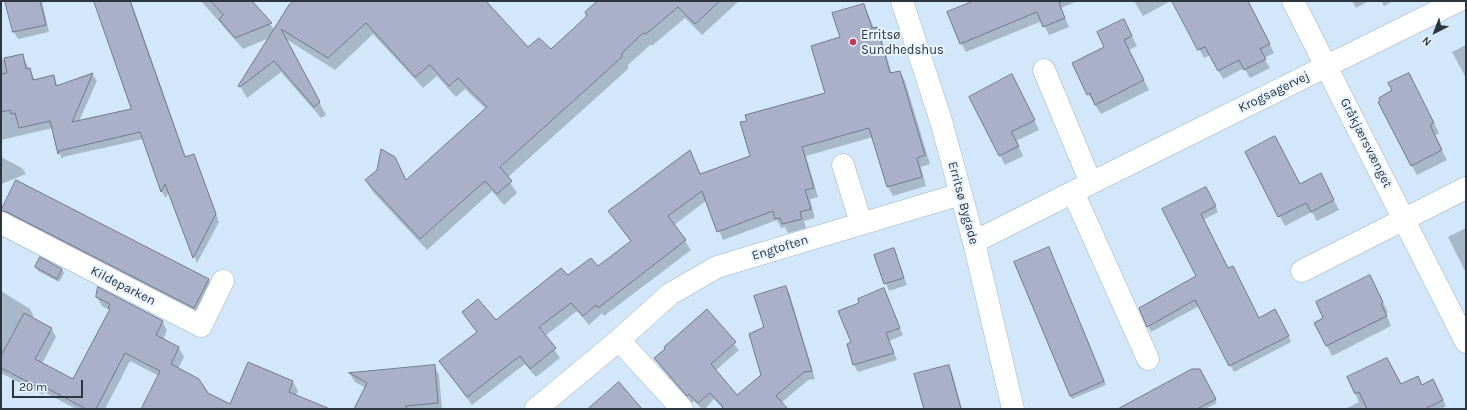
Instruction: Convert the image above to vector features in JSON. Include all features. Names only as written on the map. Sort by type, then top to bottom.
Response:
[{"type":"street","name":"Erritsø Bygade","points":[[902,1],[941,121],[961,194],[974,242],[1013,409]]},
{"type":"street","name":"Gråkjærsvænget","points":[[1293,1],[1466,342]]},
{"type":"street","name":"Krogsagervej","points":[[974,242],[1458,1]]},
{"type":"street","points":[[1044,70],[1082,187],[1148,359]]},
{"type":"street","points":[[843,165],[862,223]]},
{"type":"street","points":[[1302,271],[1466,188]]},
{"type":"street","name":"Engtoften","points":[[536,409],[619,340],[670,294],[717,266],[961,194]]},
{"type":"street","name":"Kildeparken","points":[[1,223],[201,326],[223,282]]},
{"type":"street","points":[[619,340],[682,409]]},
{"type":"building","points":[[5,1],[40,1],[46,25],[13,32]]},
{"type":"building","points":[[94,1],[130,1],[185,157],[194,154],[216,214],[193,258],[165,184],[161,192],[140,132],[59,151],[58,154],[50,121],[19,128],[15,113],[11,114],[10,110],[1,112],[1,74],[7,73],[4,58],[23,54],[26,69],[30,68],[33,80],[54,75],[56,86],[93,73],[72,122],[131,109]]},
{"type":"building","points":[[211,1],[252,1],[272,23],[235,38],[219,19],[223,15]]},
{"type":"building","points":[[293,1],[486,1],[528,47],[539,38],[551,49],[587,16],[585,12],[597,1],[720,1],[695,24],[678,7],[646,34],[643,33],[622,53],[622,57],[500,167],[512,181],[497,194],[485,181],[420,239],[365,180],[377,170],[381,149],[395,157],[406,180],[487,107],[458,78],[449,86],[430,65],[415,77],[366,23],[328,58],[281,29],[320,102],[314,107],[274,61],[240,87],[238,86]]},
{"type":"building","points":[[974,1],[1063,1],[1059,3],[1065,18],[1043,27],[1037,12],[960,44],[947,12]]},
{"type":"building","points":[[1172,1],[1248,1],[1270,44],[1260,49],[1266,59],[1244,70],[1239,60],[1218,71],[1205,47],[1198,50]]},
{"type":"building","points":[[864,4],[872,28],[877,27],[890,73],[900,71],[925,155],[917,158],[922,177],[887,187],[869,128],[802,147],[814,188],[805,190],[811,209],[800,212],[802,219],[782,224],[780,218],[775,219],[773,211],[717,232],[702,191],[668,216],[686,240],[598,308],[596,305],[583,316],[571,303],[539,327],[556,348],[530,369],[520,356],[467,397],[439,361],[477,332],[462,312],[478,299],[496,320],[561,268],[568,275],[591,258],[598,266],[631,241],[608,211],[690,150],[700,174],[750,156],[740,122],[747,121],[745,115],[825,93],[811,46],[840,37],[832,13]]},
{"type":"building","points":[[1124,19],[1132,36],[1124,40],[1144,80],[1095,105],[1090,93],[1087,95],[1072,63],[1104,47],[1097,32]]},
{"type":"building","points":[[1409,73],[1434,123],[1430,125],[1442,150],[1411,166],[1378,102],[1380,101],[1379,98],[1392,90],[1388,83]]},
{"type":"building","points":[[1012,74],[1035,120],[1011,132],[1019,146],[999,156],[969,97]]},
{"type":"building","points":[[1275,136],[1300,184],[1321,173],[1334,200],[1311,212],[1306,203],[1278,217],[1245,152]]},
{"type":"building","points":[[16,180],[209,279],[194,308],[7,212],[1,211]]},
{"type":"building","points":[[1206,187],[1216,206],[1201,214],[1228,268],[1233,266],[1259,318],[1275,309],[1289,336],[1229,366],[1195,300],[1147,327],[1139,308],[1196,276],[1162,209]]},
{"type":"building","points":[[1049,247],[1104,381],[1070,396],[1014,262]]},
{"type":"building","points":[[894,248],[904,278],[884,284],[874,255]]},
{"type":"building","points":[[40,257],[62,269],[57,279],[35,267]]},
{"type":"building","points":[[1370,275],[1383,302],[1381,304],[1387,316],[1326,346],[1314,323],[1323,318],[1316,302]]},
{"type":"building","points":[[786,286],[812,371],[804,372],[776,396],[788,409],[721,409],[723,407],[710,393],[698,403],[689,394],[687,396],[654,358],[665,349],[664,347],[707,309],[736,342],[711,364],[737,395],[761,375],[749,334],[764,327],[754,296]]},
{"type":"building","points":[[98,287],[163,321],[156,335],[179,347],[171,364],[199,379],[208,393],[230,404],[248,362],[293,381],[289,392],[330,409],[141,409],[160,371],[125,353],[96,409],[86,409],[39,384],[38,387],[1,368],[1,356],[24,313],[52,328],[35,359],[73,379],[110,309],[108,308],[110,304],[96,297]]},
{"type":"building","points":[[884,288],[900,328],[886,333],[894,353],[853,365],[847,344],[851,342],[838,311],[859,303],[858,299]]},
{"type":"building","points":[[1387,358],[1401,384],[1418,376],[1422,385],[1433,379],[1443,400],[1425,409],[1367,409],[1359,392],[1355,394],[1347,377]]},
{"type":"building","points":[[435,365],[438,403],[406,406],[406,409],[354,409],[367,383],[349,373]]},
{"type":"building","points":[[949,365],[961,409],[924,409],[914,374]]},
{"type":"building","points":[[1192,369],[1200,369],[1216,399],[1197,409],[1118,409]]},
{"type":"building","points":[[619,382],[642,409],[588,409]]},
{"type":"place","name":"Erritsø Sundhedshus","points":[[853,42]]}]
